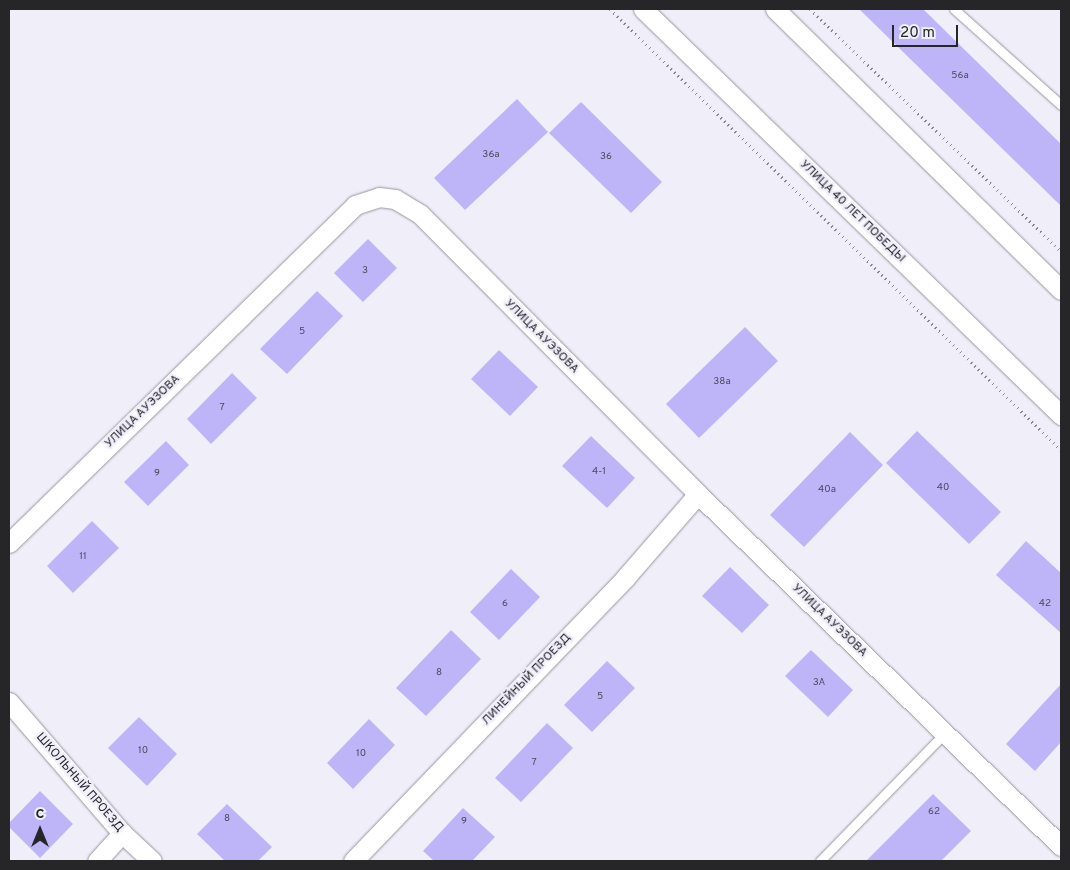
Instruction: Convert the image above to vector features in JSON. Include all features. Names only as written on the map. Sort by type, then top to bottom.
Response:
[{"type":"street","name":"УЛИЦА 40 ЛЕТ ПОБЕДЫ","points":[[644,9],[1061,415]]},
{"type":"street","points":[[775,9],[1061,290]]},
{"type":"street","name":"УЛИЦА АУЭЗОВА","points":[[9,544],[355,204],[378,196],[395,199],[420,214],[698,494],[1061,846]]},
{"type":"street","name":"ЛИНЕЙНЫЙ ПРОЕЗД","points":[[353,861],[626,578],[698,494]]},
{"type":"street","name":"ШКОЛЬНЫЙ ПРОЕЗД","points":[[9,702],[122,833],[152,861]]},
{"type":"street","points":[[97,861],[122,833]]},
{"type":"lane","points":[[954,9],[1061,104]]},
{"type":"lane","points":[[820,861],[945,733]]},
{"type":"path","points":[[610,9],[1061,450]]},
{"type":"path","points":[[810,9],[1061,251]]},
{"type":"building","points":[[859,9],[923,9],[1061,144],[1061,206]]},
{"type":"building","points":[[517,99],[548,132],[465,210],[434,178]]},
{"type":"building","points":[[581,102],[662,182],[631,213],[549,133]]},
{"type":"building","points":[[368,239],[397,268],[363,302],[334,273]]},
{"type":"building","points":[[317,291],[343,316],[287,374],[260,349]]},
{"type":"building","points":[[745,327],[778,361],[699,438],[666,404]]},
{"type":"building","points":[[499,350],[538,387],[510,416],[471,379]]},
{"type":"building","points":[[232,373],[257,398],[211,444],[187,419]]},
{"type":"building","points":[[917,431],[1001,512],[969,544],[886,463]]},
{"type":"building","points":[[850,432],[883,465],[804,547],[770,515]]},
{"type":"building","points":[[591,436],[635,478],[607,508],[562,466]]},
{"type":"building","points":[[166,441],[189,465],[148,506],[124,482]]},
{"type":"building","points":[[92,521],[119,548],[73,593],[47,566]]},
{"type":"building","points":[[1026,541],[1061,573],[1061,633],[996,575]]},
{"type":"building","points":[[730,567],[769,605],[742,633],[702,596]]},
{"type":"building","points":[[511,569],[540,597],[499,640],[470,612]]},
{"type":"building","points":[[451,630],[481,659],[426,716],[396,688]]},
{"type":"building","points":[[811,650],[853,690],[828,717],[785,676]]},
{"type":"building","points":[[607,661],[635,688],[592,732],[564,705]]},
{"type":"building","points":[[1061,684],[1061,742],[1035,771],[1006,744]]},
{"type":"building","points":[[139,717],[177,754],[147,786],[108,748]]},
{"type":"building","points":[[369,719],[395,745],[353,789],[327,763]]},
{"type":"building","points":[[547,723],[573,748],[521,802],[495,778]]},
{"type":"building","points":[[40,791],[73,824],[40,858],[9,827],[9,823]]},
{"type":"building","points":[[933,794],[971,831],[941,861],[866,861]]},
{"type":"building","points":[[227,804],[272,847],[258,861],[225,861],[197,834]]},
{"type":"building","points":[[463,808],[495,837],[472,861],[434,861],[423,851]]}]
